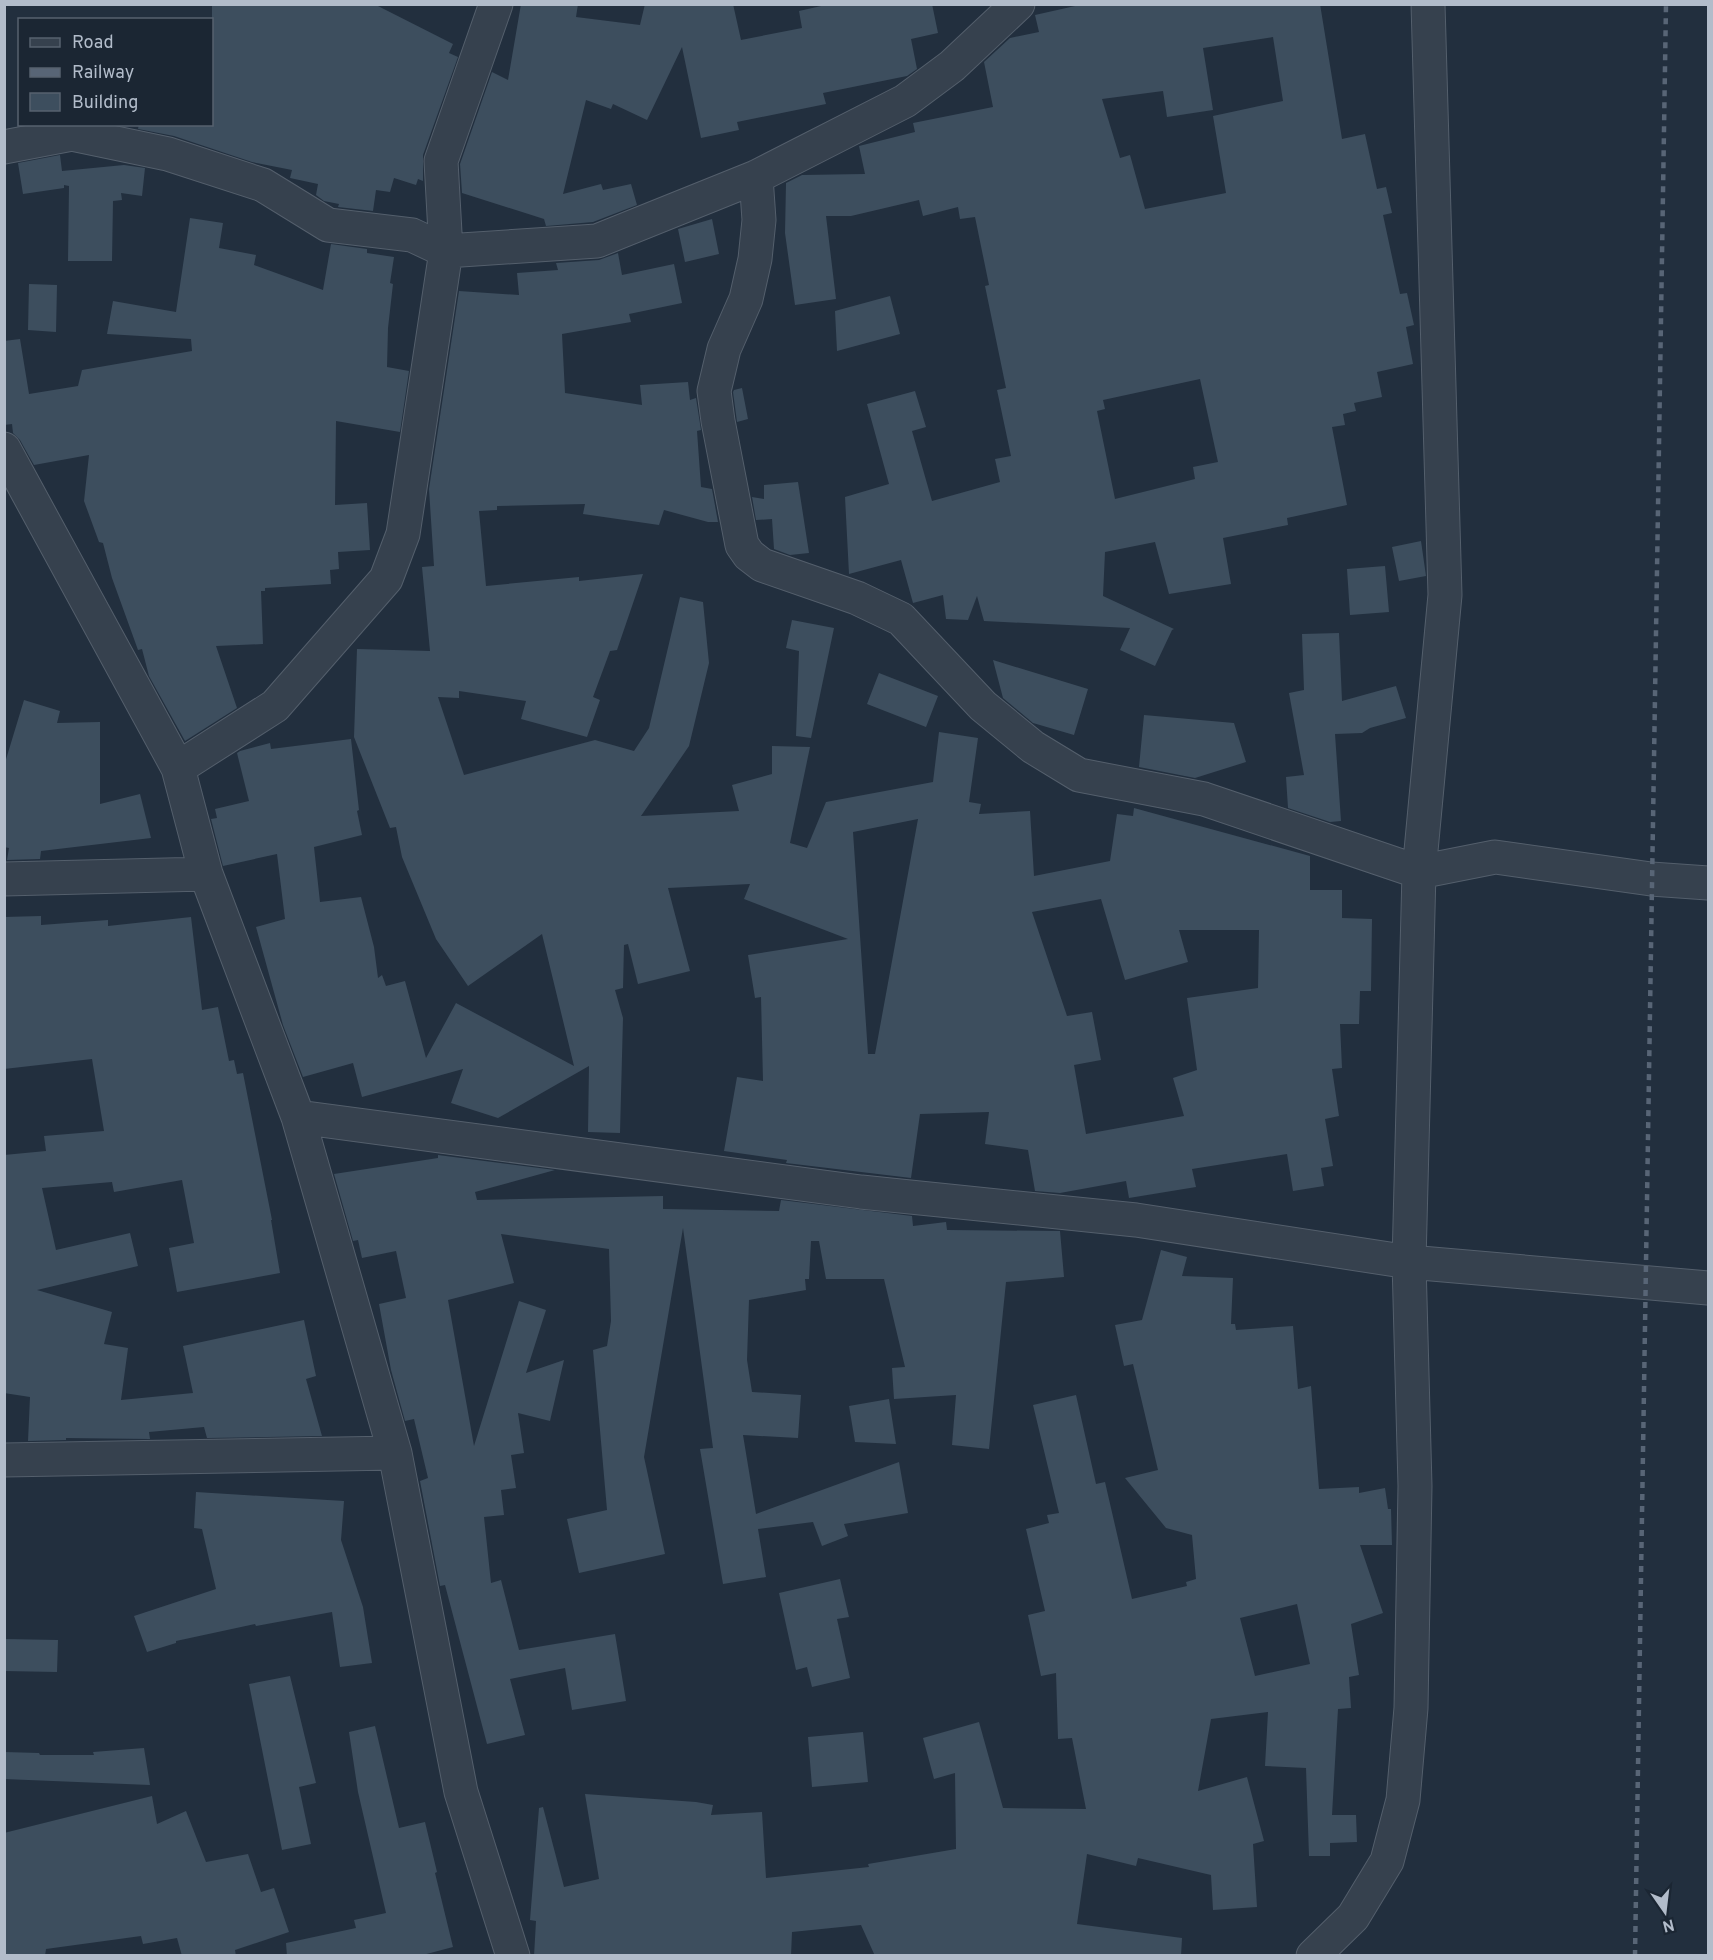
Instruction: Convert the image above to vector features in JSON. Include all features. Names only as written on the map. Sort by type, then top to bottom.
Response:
[{"type":"street","points":[[178,768],[275,706],[386,579],[403,534],[446,251],[441,161],[496,4]]},
{"type":"street","points":[[4,147],[72,135],[168,154],[263,185],[328,225],[412,235],[446,251],[597,241],[756,177],[905,101],[952,66],[1018,4]]},
{"type":"street","points":[[1313,1956],[1353,1917],[1388,1861],[1402,1800],[1411,1708],[1415,1486],[1409,1262],[1419,872],[1445,595],[1428,4]]},
{"type":"street","points":[[756,177],[759,220],[755,259],[746,299],[724,349],[714,391],[742,545],[749,555],[762,565],[857,598],[901,619],[983,706],[1033,747],[1079,775],[1204,799],[1419,872],[1495,857],[1651,879],[1708,883]]},
{"type":"street","points":[[4,449],[178,768],[206,874],[298,1117],[395,1453],[461,1791],[513,1956]]},
{"type":"street","points":[[4,879],[206,874]]},
{"type":"street","points":[[298,1117],[861,1192],[1136,1220],[1409,1262],[1708,1288]]},
{"type":"street","points":[[4,1460],[395,1453]]},
{"type":"building","points":[[212,4],[374,4],[453,44],[449,53],[458,57],[423,155],[423,181],[418,179],[416,185],[394,178],[390,192],[376,190],[373,211],[338,207],[339,204],[324,201],[316,195],[318,184],[290,178],[292,170],[252,162],[174,136],[138,129],[139,126],[213,126]]},
{"type":"building","points":[[521,4],[578,4],[576,17],[640,25],[645,4],[733,4],[741,40],[802,28],[799,11],[830,4],[932,4],[938,33],[911,39],[917,69],[907,76],[823,93],[826,104],[737,122],[739,130],[701,138],[682,47],[647,120],[613,104],[611,109],[586,100],[563,194],[601,184],[603,190],[631,184],[637,205],[593,222],[546,226],[544,219],[462,193],[460,164],[492,72],[508,80]]},
{"type":"building","points":[[1084,4],[1320,4],[1342,139],[1365,134],[1377,189],[1386,187],[1392,213],[1383,215],[1400,294],[1407,293],[1414,325],[1406,327],[1413,364],[1377,372],[1382,397],[1354,403],[1356,411],[1343,414],[1345,425],[1332,427],[1347,505],[1287,518],[1288,525],[1223,538],[1231,584],[1169,594],[1155,542],[1105,552],[1103,596],[1174,629],[1155,666],[1120,650],[1130,628],[984,621],[977,596],[968,620],[946,619],[943,595],[913,603],[901,560],[849,574],[845,497],[889,484],[867,404],[915,391],[926,427],[912,431],[932,501],[1000,482],[995,459],[1011,456],[997,390],[1006,388],[985,286],[989,285],[975,217],[960,219],[958,207],[923,216],[919,200],[851,216],[826,216],[836,299],[795,305],[785,233],[786,183],[802,175],[865,174],[859,146],[915,132],[913,123],[993,107],[984,62],[1010,38],[1039,32],[1035,15]],"holes":[[[1273,37],[1283,101],[1213,116],[1226,193],[1145,209],[1130,155],[1120,158],[1102,99],[1163,91],[1167,117],[1213,110],[1203,48]],[[1200,379],[1218,462],[1193,467],[1195,479],[1115,499],[1097,411],[1105,409],[1103,400]]]},
{"type":"building","points":[[60,155],[62,171],[124,165],[145,168],[142,196],[121,193],[122,200],[113,201],[112,261],[68,261],[69,186],[64,185],[64,188],[23,194],[18,163]]},
{"type":"building","points":[[190,218],[223,223],[219,248],[256,255],[254,265],[323,290],[331,244],[367,249],[367,253],[394,257],[390,283],[393,284],[388,328],[387,367],[409,371],[400,432],[336,421],[335,505],[367,503],[370,550],[338,552],[339,569],[330,570],[331,584],[265,588],[265,591],[261,591],[263,644],[216,646],[237,708],[185,741],[149,676],[142,649],[138,650],[112,578],[103,543],[99,542],[84,501],[89,455],[34,465],[20,440],[13,433],[12,424],[4,425],[4,341],[20,339],[29,394],[78,386],[82,370],[192,351],[191,339],[107,334],[113,301],[176,312]]},
{"type":"building","points":[[712,219],[719,254],[685,262],[678,229]]},
{"type":"building","points":[[618,253],[622,275],[674,264],[682,303],[629,314],[631,322],[562,334],[565,393],[642,405],[640,385],[688,382],[690,400],[696,398],[701,430],[697,431],[701,487],[712,489],[718,522],[708,522],[664,510],[659,525],[583,514],[585,504],[497,506],[497,510],[479,511],[486,586],[579,577],[579,581],[643,574],[617,650],[610,651],[593,697],[600,700],[587,737],[521,719],[526,701],[459,691],[459,698],[438,697],[464,775],[595,740],[634,751],[649,728],[680,597],[703,602],[709,663],[689,746],[641,816],[739,811],[732,785],[772,774],[772,746],[810,747],[790,843],[807,848],[826,802],[933,782],[939,732],[978,738],[969,802],[981,804],[979,814],[1030,811],[1034,876],[1110,861],[1117,814],[1133,816],[1134,808],[1310,856],[1310,890],[1342,890],[1342,918],[1372,919],[1371,991],[1360,991],[1359,1024],[1340,1024],[1342,1068],[1332,1069],[1339,1116],[1325,1119],[1333,1166],[1321,1168],[1324,1186],[1293,1191],[1287,1154],[1192,1169],[1196,1187],[1129,1198],[1126,1181],[1060,1193],[1035,1191],[1028,1150],[985,1144],[989,1112],[920,1114],[911,1178],[786,1163],[787,1160],[724,1151],[737,1077],[763,1081],[761,997],[755,998],[748,955],[848,939],[744,899],[750,884],[668,888],[690,971],[638,984],[628,944],[624,945],[623,988],[615,990],[623,1018],[620,1133],[588,1132],[589,1066],[498,1118],[451,1103],[463,1069],[362,1097],[353,1063],[303,1077],[283,1025],[256,927],[285,919],[277,854],[223,866],[211,819],[217,818],[215,809],[249,801],[237,753],[240,751],[270,743],[271,749],[351,739],[359,810],[357,811],[362,835],[314,847],[320,902],[361,897],[374,947],[378,978],[382,975],[386,986],[405,981],[426,1058],[456,1003],[574,1066],[542,934],[468,986],[436,939],[402,857],[396,827],[390,828],[354,737],[357,649],[430,651],[422,567],[434,566],[429,489],[459,291],[519,295],[517,273],[558,270],[556,263],[599,260]],"holes":[[[918,819],[875,1054],[868,1054],[853,832]],[[1101,899],[1125,980],[1188,962],[1179,930],[1259,930],[1258,988],[1187,998],[1197,1070],[1173,1078],[1184,1116],[1086,1134],[1074,1065],[1101,1060],[1092,1012],[1067,1016],[1032,912]]]},
{"type":"building","points":[[29,284],[57,285],[56,332],[28,330]]},
{"type":"building","points":[[890,296],[900,334],[837,351],[835,311]]},
{"type":"building","points":[[742,388],[748,419],[737,422],[733,392]]},
{"type":"building","points":[[798,482],[809,553],[790,555],[774,549],[772,519],[756,520],[752,497],[764,499],[764,485]]},
{"type":"building","points":[[1421,541],[1426,576],[1399,581],[1392,547]]},
{"type":"building","points":[[1385,566],[1389,612],[1350,615],[1347,569]]},
{"type":"building","points":[[792,620],[834,628],[811,738],[796,736],[799,651],[786,648]]},
{"type":"building","points":[[1339,633],[1342,701],[1396,686],[1406,718],[1370,728],[1362,733],[1335,734],[1341,821],[1330,822],[1288,808],[1286,777],[1304,775],[1289,693],[1304,690],[1302,634]]},
{"type":"building","points":[[993,660],[1088,689],[1074,735],[1033,723],[1003,698]]},
{"type":"building","points":[[879,673],[938,696],[926,727],[867,704]]},
{"type":"building","points":[[24,700],[60,711],[57,723],[100,722],[100,804],[140,794],[151,838],[41,851],[40,859],[7,860],[9,848],[4,847],[4,766]]},
{"type":"building","points":[[1144,715],[1234,723],[1246,762],[1195,778],[1139,767]]},
{"type":"building","points":[[41,916],[41,925],[108,920],[108,926],[191,917],[202,1010],[218,1007],[229,1061],[234,1060],[237,1074],[243,1073],[280,1273],[177,1292],[169,1248],[194,1243],[182,1180],[114,1192],[112,1182],[42,1188],[56,1250],[130,1233],[138,1266],[37,1290],[112,1312],[104,1344],[128,1348],[121,1400],[193,1393],[183,1346],[304,1320],[316,1376],[306,1379],[322,1436],[207,1438],[204,1427],[149,1432],[150,1439],[66,1438],[66,1440],[28,1441],[30,1397],[4,1393],[4,1155],[46,1151],[44,1136],[104,1131],[92,1059],[4,1069],[4,917]]},
{"type":"building","points":[[438,1155],[555,1170],[475,1192],[477,1200],[663,1196],[663,1209],[779,1211],[781,1200],[912,1216],[913,1226],[946,1222],[947,1230],[1060,1231],[1064,1277],[1006,1282],[989,1449],[952,1445],[956,1395],[894,1399],[892,1368],[905,1367],[884,1279],[826,1279],[819,1241],[811,1241],[809,1279],[805,1279],[806,1290],[749,1300],[747,1360],[752,1392],[801,1395],[798,1438],[743,1435],[756,1514],[899,1462],[908,1513],[844,1524],[848,1536],[822,1546],[813,1522],[758,1529],[766,1577],[723,1584],[700,1449],[713,1448],[683,1228],[644,1457],[665,1554],[579,1573],[567,1519],[607,1510],[593,1350],[607,1346],[611,1321],[609,1249],[501,1234],[514,1283],[448,1300],[474,1446],[519,1301],[546,1310],[526,1373],[564,1360],[550,1421],[518,1413],[524,1453],[511,1455],[516,1488],[501,1490],[504,1515],[484,1517],[491,1583],[501,1580],[519,1650],[615,1634],[626,1701],[572,1710],[565,1668],[510,1679],[525,1735],[487,1744],[445,1585],[440,1586],[420,1481],[428,1478],[414,1419],[405,1421],[391,1370],[379,1304],[406,1298],[396,1251],[362,1258],[358,1240],[353,1241],[334,1174],[438,1158]]},
{"type":"building","points":[[1161,1250],[1187,1257],[1182,1276],[1233,1278],[1231,1324],[1235,1324],[1236,1330],[1293,1326],[1298,1389],[1311,1386],[1319,1489],[1359,1487],[1359,1493],[1385,1488],[1388,1509],[1391,1509],[1392,1545],[1360,1545],[1383,1613],[1351,1624],[1359,1675],[1349,1677],[1351,1708],[1338,1709],[1332,1815],[1356,1815],[1357,1842],[1330,1843],[1330,1856],[1309,1856],[1306,1768],[1265,1766],[1268,1712],[1211,1719],[1198,1791],[1247,1777],[1264,1841],[1253,1844],[1257,1907],[1213,1910],[1211,1875],[1138,1858],[1136,1866],[1087,1854],[1077,1924],[1182,1938],[1181,1956],[875,1956],[861,1925],[792,1932],[791,1956],[534,1956],[536,1921],[530,1920],[539,1808],[543,1807],[564,1887],[599,1879],[585,1794],[696,1802],[713,1805],[711,1815],[762,1812],[766,1878],[869,1867],[868,1864],[956,1849],[955,1773],[934,1779],[923,1738],[979,1722],[1003,1808],[1086,1809],[1072,1738],[1058,1739],[1056,1673],[1041,1676],[1028,1615],[1045,1611],[1026,1529],[1049,1523],[1047,1515],[1059,1513],[1033,1405],[1076,1395],[1096,1484],[1105,1482],[1132,1599],[1187,1586],[1186,1582],[1196,1579],[1192,1535],[1166,1528],[1125,1478],[1158,1470],[1133,1364],[1124,1366],[1115,1325],[1142,1320]],"holes":[[[1297,1604],[1310,1664],[1255,1676],[1240,1618]]]},
{"type":"building","points":[[889,1399],[896,1444],[855,1442],[849,1406]]},
{"type":"building","points":[[196,1492],[344,1501],[341,1540],[363,1607],[372,1663],[340,1667],[332,1612],[256,1626],[255,1624],[176,1641],[176,1643],[147,1652],[134,1616],[216,1589],[202,1529],[194,1528]]},
{"type":"building","points":[[840,1579],[849,1617],[837,1619],[850,1678],[812,1687],[807,1667],[796,1670],[779,1593]]},
{"type":"building","points":[[4,1639],[58,1640],[57,1672],[4,1671]]},
{"type":"building","points":[[290,1676],[316,1783],[299,1787],[311,1844],[282,1850],[249,1684]]},
{"type":"building","points":[[375,1726],[399,1828],[425,1822],[453,1947],[419,1956],[287,1956],[286,1943],[356,1928],[354,1920],[386,1913],[358,1792],[349,1732]]},
{"type":"building","points":[[863,1732],[868,1782],[812,1787],[808,1737]]},
{"type":"building","points":[[144,1748],[150,1785],[4,1779],[4,1752],[94,1755],[93,1752]]},
{"type":"building","points":[[152,1796],[157,1824],[186,1811],[206,1862],[248,1854],[261,1892],[274,1888],[289,1932],[235,1950],[236,1956],[182,1956],[177,1938],[143,1944],[141,1936],[46,1949],[45,1956],[4,1956],[4,1833]]},
{"type":"railway","points":[[1635,1956],[1666,4]]}]
